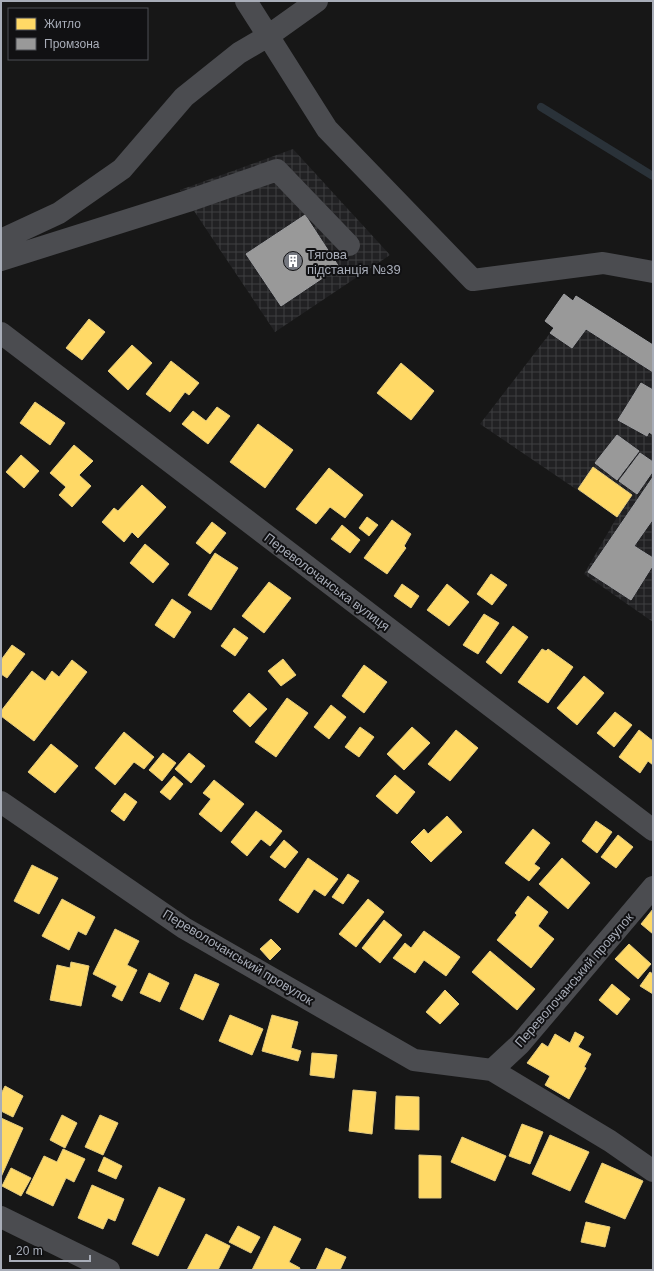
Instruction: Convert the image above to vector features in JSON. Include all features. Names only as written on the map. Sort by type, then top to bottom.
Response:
[{"type":"street","points":[[246,1],[327,129],[473,280],[603,263],[653,272]]},
{"type":"street","points":[[1,240],[59,213],[122,169],[184,97],[239,54],[268,36],[318,1]]},
{"type":"street","points":[[1,260],[188,201],[277,170],[349,245]]},
{"type":"street","name":"Переволочанська вулиця","points":[[1,333],[653,830]]},
{"type":"street","name":"Переволочанський провулок","points":[[1,802],[184,928],[414,1060],[492,1070],[610,1141],[653,1172]]},
{"type":"street","name":"Переволочанський провулок","points":[[492,1070],[520,1044],[653,887]]},
{"type":"street","points":[[1,1217],[109,1270]]},
{"type":"shaded area","points":[[293,149],[390,255],[275,332],[180,190]]},
{"type":"shaded area","points":[[564,294],[573,301],[576,296],[653,345],[653,622],[584,574],[617,517],[480,424],[554,328],[545,321]]},
{"type":"building: Житло","points":[[89,319],[105,332],[82,360],[66,348]]},
{"type":"building: Житло","points":[[132,345],[152,363],[128,390],[108,371]]},
{"type":"building: Житло","points":[[171,361],[199,383],[189,395],[185,392],[170,412],[146,394]]},
{"type":"building: Житло","points":[[401,363],[434,391],[411,420],[377,393]]},
{"type":"building: Житло","points":[[35,402],[65,423],[50,445],[20,423]]},
{"type":"building: Житло","points":[[217,407],[230,416],[208,444],[182,424],[193,411],[206,421]]},
{"type":"building: Житло","points":[[258,424],[293,450],[265,488],[230,462]]},
{"type":"building: Житло","points":[[74,445],[93,461],[79,475],[91,486],[72,507],[59,495],[66,487],[50,473]]},
{"type":"building: Житло","points":[[21,455],[39,471],[24,488],[6,472]]},
{"type":"building: Житло","points":[[593,467],[632,495],[617,517],[578,489]]},
{"type":"building: Житло","points":[[329,468],[363,495],[345,518],[330,507],[316,524],[296,509]]},
{"type":"building: Житло","points":[[142,485],[166,507],[138,538],[132,532],[124,542],[102,522],[114,508],[118,511]]},
{"type":"building: Житло","points":[[367,517],[378,525],[369,536],[359,528]]},
{"type":"building: Житло","points":[[392,520],[411,534],[404,546],[406,548],[387,574],[364,558]]},
{"type":"building: Житло","points":[[212,522],[226,533],[210,554],[196,543]]},
{"type":"building: Житло","points":[[342,525],[360,540],[350,553],[331,539]]},
{"type":"building: Житло","points":[[145,544],[169,564],[153,583],[130,563]]},
{"type":"building: Житло","points":[[215,553],[238,568],[211,610],[188,595]]},
{"type":"building: Житло","points":[[491,574],[507,585],[492,605],[477,594]]},
{"type":"building: Житло","points":[[269,582],[291,598],[264,633],[242,616]]},
{"type":"building: Житло","points":[[402,584],[419,596],[411,608],[394,596]]},
{"type":"building: Житло","points":[[447,584],[469,602],[449,626],[427,610]]},
{"type":"building: Житло","points":[[172,599],[191,612],[174,638],[155,625]]},
{"type":"building: Житло","points":[[484,614],[499,623],[478,654],[463,645]]},
{"type":"building: Житло","points":[[513,626],[528,637],[501,674],[486,662]]},
{"type":"building: Житло","points":[[234,628],[248,638],[235,656],[221,646]]},
{"type":"building: Житло","points":[[12,645],[25,654],[7,678],[1,674],[1,660]]},
{"type":"building: Житло","points":[[542,649],[546,651],[548,649],[573,667],[548,703],[518,682]]},
{"type":"building: Житло","points":[[283,659],[296,675],[281,686],[268,671]]},
{"type":"building: Житло","points":[[72,660],[87,672],[34,741],[1,716],[1,711],[32,671],[45,681],[52,671],[59,677]]},
{"type":"building: Житло","points":[[364,665],[387,682],[364,713],[342,696]]},
{"type":"building: Житло","points":[[584,676],[604,693],[577,725],[557,708]]},
{"type":"building: Житло","points":[[249,693],[267,709],[250,727],[233,711]]},
{"type":"building: Житло","points":[[287,698],[308,713],[276,757],[255,742]]},
{"type":"building: Житло","points":[[331,705],[346,717],[329,739],[314,727]]},
{"type":"building: Житло","points":[[615,712],[632,725],[614,747],[597,733]]},
{"type":"building: Житло","points":[[360,727],[374,737],[359,757],[345,747]]},
{"type":"building: Житло","points":[[412,727],[430,743],[404,770],[387,754]]},
{"type":"building: Житло","points":[[456,730],[478,748],[450,781],[428,764]]},
{"type":"building: Житло","points":[[639,730],[653,741],[653,765],[648,761],[640,773],[619,757]]},
{"type":"building: Житло","points":[[124,732],[154,757],[144,769],[134,762],[115,785],[95,768]]},
{"type":"building: Житло","points":[[51,744],[78,766],[55,793],[28,772]]},
{"type":"building: Житло","points":[[163,753],[176,763],[162,781],[149,770]]},
{"type":"building: Житло","points":[[189,753],[205,766],[191,783],[175,769]]},
{"type":"building: Житло","points":[[395,775],[415,792],[397,814],[376,796]]},
{"type":"building: Житло","points":[[174,776],[183,784],[170,800],[160,792]]},
{"type":"building: Житло","points":[[214,780],[244,804],[221,832],[199,814],[211,799],[203,793]]},
{"type":"building: Житло","points":[[125,793],[137,802],[124,821],[111,811]]},
{"type":"building: Житло","points":[[256,811],[282,831],[270,846],[261,839],[247,856],[231,842]]},
{"type":"building: Житло","points":[[447,816],[462,832],[431,862],[411,842],[424,829],[428,834]]},
{"type":"building: Житло","points":[[596,821],[612,832],[597,853],[582,841]]},
{"type":"building: Житло","points":[[533,829],[550,843],[534,864],[540,868],[529,881],[505,863]]},
{"type":"building: Житло","points":[[618,835],[633,847],[616,868],[601,857]]},
{"type":"building: Житло","points":[[284,840],[298,852],[285,868],[270,857]]},
{"type":"building: Житло","points":[[308,858],[338,879],[325,896],[314,889],[298,913],[279,900]]},
{"type":"building: Житло","points":[[562,858],[590,883],[568,909],[539,884]]},
{"type":"building: Житло","points":[[32,865],[58,878],[39,914],[14,901]]},
{"type":"building: Житло","points":[[348,874],[359,881],[343,904],[332,897]]},
{"type":"building: Житло","points":[[528,896],[548,912],[538,926],[554,939],[531,968],[497,940],[517,915],[515,913]]},
{"type":"building: Житло","points":[[62,899],[95,917],[86,935],[78,931],[69,950],[42,936]]},
{"type":"building: Житло","points":[[368,899],[384,912],[356,947],[339,934]]},
{"type":"building: Житло","points":[[653,909],[653,934],[641,924]]},
{"type":"building: Житло","points":[[384,920],[402,935],[380,963],[362,948]]},
{"type":"building: Житло","points":[[115,929],[139,941],[127,965],[137,970],[122,1001],[112,996],[117,986],[93,974]]},
{"type":"building: Житло","points":[[424,931],[460,957],[446,976],[424,960],[415,973],[393,958],[405,943],[411,948]]},
{"type":"building: Житло","points":[[271,939],[281,949],[270,960],[260,949]]},
{"type":"building: Житло","points":[[629,944],[651,964],[638,979],[615,959]]},
{"type":"building: Житло","points":[[490,951],[535,989],[517,1010],[472,972]]},
{"type":"building: Житло","points":[[71,962],[89,966],[81,1006],[50,1000],[57,965],[70,968]]},
{"type":"building: Житло","points":[[650,972],[653,974],[653,994],[640,986]]},
{"type":"building: Житло","points":[[149,973],[169,983],[160,1002],[140,993]]},
{"type":"building: Житло","points":[[195,974],[219,984],[203,1020],[180,1009]]},
{"type":"building: Житло","points":[[612,984],[630,999],[617,1015],[599,1000]]},
{"type":"building: Житло","points":[[445,990],[459,1004],[440,1024],[426,1012]]},
{"type":"building: Житло","points":[[230,1015],[263,1029],[252,1055],[219,1041]]},
{"type":"building: Житло","points":[[272,1015],[298,1022],[291,1048],[301,1051],[298,1061],[262,1051]]},
{"type":"building: Житло","points":[[575,1032],[584,1037],[578,1047],[591,1054],[584,1067],[586,1068],[569,1099],[545,1085],[550,1076],[527,1063],[542,1043],[548,1047],[555,1034],[570,1043]]},
{"type":"building: Житло","points":[[312,1053],[337,1055],[334,1078],[310,1075]]},
{"type":"building: Житло","points":[[5,1086],[23,1096],[13,1117],[1,1111],[1,1094]]},
{"type":"building: Житло","points":[[353,1090],[376,1092],[372,1134],[349,1131]]},
{"type":"building: Житло","points":[[396,1096],[419,1097],[419,1130],[395,1129]]},
{"type":"building: Житло","points":[[62,1115],[77,1123],[65,1148],[50,1140]]},
{"type":"building: Житло","points":[[100,1115],[118,1123],[103,1155],[85,1147]]},
{"type":"building: Житло","points":[[1,1118],[23,1128],[1,1177]]},
{"type":"building: Житло","points":[[522,1124],[543,1132],[530,1164],[509,1156]]},
{"type":"building: Житло","points":[[550,1135],[589,1152],[570,1191],[532,1174]]},
{"type":"building: Житло","points":[[462,1137],[506,1156],[495,1181],[451,1162]]},
{"type":"building: Житло","points":[[63,1149],[85,1159],[74,1182],[66,1178],[53,1206],[26,1193],[44,1156],[57,1162]]},
{"type":"building: Житло","points":[[419,1155],[441,1156],[441,1198],[419,1198]]},
{"type":"building: Житло","points":[[104,1157],[122,1166],[116,1179],[98,1171]]},
{"type":"building: Житло","points":[[602,1163],[643,1181],[625,1219],[585,1202]]},
{"type":"building: Житло","points":[[11,1168],[31,1178],[21,1196],[2,1186]]},
{"type":"building: Житло","points":[[92,1185],[124,1199],[115,1221],[108,1218],[103,1229],[78,1218]]},
{"type":"building: Житло","points":[[159,1187],[185,1199],[158,1256],[132,1244]]},
{"type":"building: Житло","points":[[586,1222],[610,1227],[605,1247],[581,1242]]},
{"type":"building: Житло","points":[[238,1226],[260,1237],[251,1253],[229,1242]]},
{"type":"building: Житло","points":[[274,1226],[301,1239],[289,1262],[300,1268],[299,1270],[252,1270]]},
{"type":"building: Житло","points":[[206,1234],[230,1246],[218,1270],[187,1270]]},
{"type":"building: Житло","points":[[326,1248],[346,1257],[340,1270],[316,1270]]},
{"type":"building: Промзона","name":"Тягова пiдстанцiя №39","points":[[305,215],[339,267],[281,306],[246,254]]},
{"type":"building: Промзона","points":[[564,294],[573,301],[576,296],[653,345],[653,372],[586,329],[572,348],[550,333],[554,328],[545,321]]},
{"type":"building: Промзона","points":[[641,383],[653,390],[653,435],[649,432],[647,436],[618,420]]},
{"type":"building: Промзона","points":[[617,435],[639,451],[617,480],[595,463]]},
{"type":"building: Промзона","points":[[640,453],[653,462],[653,471],[637,494],[619,481]]},
{"type":"building: Промзона","points":[[653,477],[653,519],[634,546],[653,558],[653,565],[631,600],[588,572]]},
{"type":"waterway","points":[[541,107],[653,176]]},
{"type":"place","name":"Тягова пiдстанцiя №39","points":[[293,261]]}]
